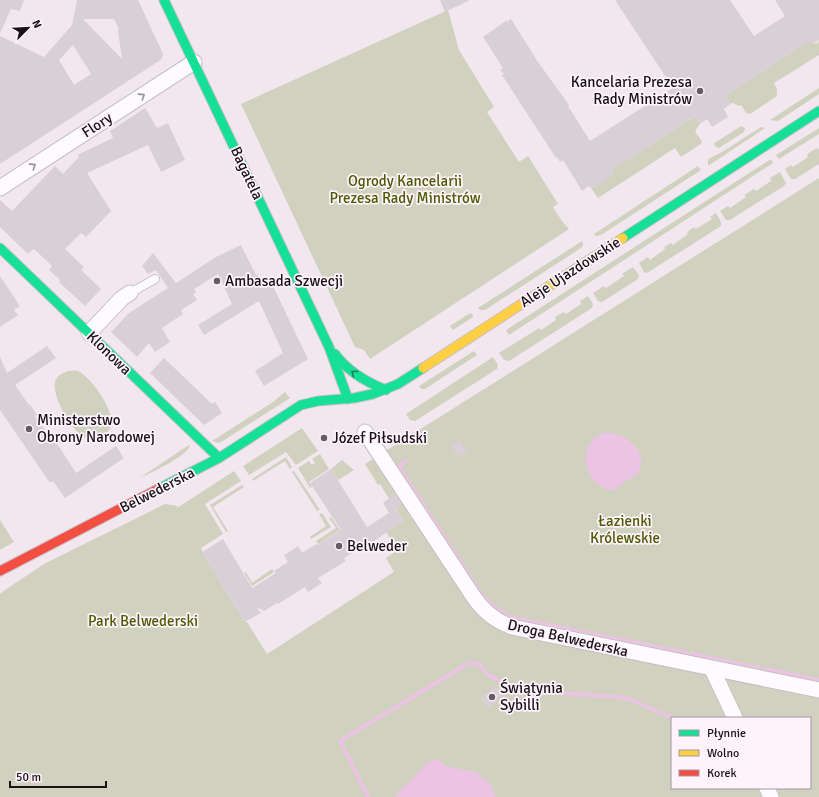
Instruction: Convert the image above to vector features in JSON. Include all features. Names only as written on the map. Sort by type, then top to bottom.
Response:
[{"type":"street","name":"Bagatela","points":[[164,0],[329,347],[348,399]]},
{"type":"street","name":"Flory","points":[[0,188],[194,62]]},
{"type":"street","name":"Aleje Ujazdowskie","points":[[309,403],[323,400],[371,396],[386,390],[819,111]]},
{"type":"street","name":"Klonowa","points":[[0,248],[219,458]]},
{"type":"street","points":[[88,333],[122,298],[130,293]]},
{"type":"street","name":"Bagatela","points":[[329,347],[337,358],[352,372],[368,383],[386,390]]},
{"type":"street","points":[[327,376],[329,368],[329,347]]},
{"type":"street","points":[[309,403],[316,393]]},
{"type":"street","name":"Belwederska","points":[[0,571],[33,552],[219,458],[301,406],[309,403]]},
{"type":"street","name":"Droga Belwederska","points":[[366,432],[473,596],[481,607],[494,619],[512,627],[819,690]]},
{"type":"street","points":[[712,668],[735,717]]},
{"type":"lane","points":[[130,293],[156,279]]},
{"type":"green space","name":"Ogrody Kancelarii Prezesa Rady Ministrów","points":[[448,10],[459,50],[494,107],[487,112],[519,162],[528,156],[558,204],[553,207],[569,229],[370,359],[364,350],[355,347],[241,104]]},
{"type":"green space","points":[[809,41],[816,44],[819,41],[819,55],[774,83],[777,89],[777,96],[750,114],[746,113],[741,105],[739,106],[733,103],[730,104],[725,96]]},
{"type":"green space","points":[[819,88],[819,94],[778,121],[770,120]]},
{"type":"green space","points":[[695,116],[700,124],[695,131],[702,142],[701,144],[681,157],[675,148],[598,198],[591,188],[594,186],[595,187],[610,176],[613,173],[611,170]]},
{"type":"green space","points":[[741,126],[745,128],[744,132],[719,148],[716,147],[714,144],[716,142]]},
{"type":"green space","points":[[761,127],[765,128],[708,166],[708,159],[722,152]]},
{"type":"green space","points":[[819,128],[819,134],[779,159],[776,155]]},
{"type":"green space","points":[[817,148],[819,150],[819,164],[795,179],[791,179],[785,169],[791,165],[793,167],[808,157],[807,154]]},
{"type":"green space","points":[[771,159],[773,163],[509,335],[506,330]]},
{"type":"green space","points":[[698,166],[701,170],[601,235],[596,236],[594,234]]},
{"type":"green space","points":[[780,172],[786,183],[784,186],[730,220],[726,220],[720,211],[728,206],[730,208],[746,197],[744,195],[754,189],[756,191],[771,181],[770,178]]},
{"type":"green space","name":"Łazienki Królewskie","points":[[819,178],[819,797],[0,797],[0,594],[44,564],[165,504],[177,506],[177,508],[234,471],[241,481],[205,504],[223,534],[201,548],[243,619],[247,622],[267,654],[394,572],[386,558],[397,550],[386,532],[403,521],[380,484],[378,485],[365,464]]},
{"type":"green space","points":[[716,213],[721,222],[721,226],[647,273],[644,272],[639,263],[648,257],[650,260],[665,249],[664,247],[671,243],[673,245],[688,234],[687,232],[694,227],[696,229],[712,219],[710,217]]},
{"type":"green space","points":[[582,241],[583,245],[581,248],[485,310],[480,310],[478,308]]},
{"type":"green space","points":[[633,267],[639,275],[638,279],[602,302],[598,301],[593,293],[604,286],[606,288],[624,276],[622,274]]},
{"type":"green space","points":[[588,296],[593,304],[592,308],[509,361],[504,360],[499,353],[539,328],[541,330],[556,320],[555,317],[564,312],[566,314],[581,304],[580,301]]},
{"type":"green space","points":[[470,313],[473,317],[453,330],[450,326]]},
{"type":"green space","points":[[474,351],[477,355],[425,389],[421,389],[419,386]]},
{"type":"green space","points":[[493,357],[498,365],[497,369],[415,421],[410,420],[406,414]]},
{"type":"green space","points":[[68,371],[78,371],[90,381],[102,398],[111,416],[109,430],[93,439],[84,437],[74,428],[59,404],[56,396],[55,382],[59,376]]},
{"type":"green space","points":[[285,392],[290,398],[221,442],[219,443],[212,441],[273,402]]},
{"type":"green space","points":[[302,428],[318,451],[296,465],[286,452],[249,475],[243,466]]},
{"type":"green space","points":[[189,445],[190,446],[187,451],[175,460],[138,479]]},
{"type":"green space","points":[[320,454],[329,469],[309,482],[312,487],[310,488],[298,468],[309,461],[312,465],[315,463],[312,459]]},
{"type":"green space","points":[[286,457],[292,467],[290,469],[285,461],[253,481],[252,479]]},
{"type":"green space","points":[[342,460],[354,470],[338,480],[331,469]]},
{"type":"green space","points":[[294,471],[320,510],[317,511],[292,472]]},
{"type":"green space","points":[[242,485],[244,487],[213,507],[228,531],[226,532],[210,505]]},
{"type":"green space","points":[[322,513],[331,527],[311,539],[310,537],[326,526],[319,514]]},
{"type":"green space","points":[[331,517],[340,530],[318,544],[316,541],[336,528],[329,518]]},
{"type":"green space","points":[[0,520],[14,542],[0,550]]},
{"type":"green space","points":[[272,569],[274,572],[252,586],[244,573],[246,572],[252,583]]},
{"type":"shaded area","points":[[604,433],[619,435],[632,444],[640,456],[641,464],[637,475],[611,490],[604,488],[594,481],[587,469],[586,462],[589,444],[593,439]]},
{"type":"shaded area","points":[[432,760],[438,760],[449,767],[476,772],[490,783],[496,797],[395,797],[423,766]]},
{"type":"building","points":[[0,0],[24,0],[20,11],[11,9],[0,33]]},
{"type":"building","points":[[77,0],[138,0],[163,54],[162,59],[0,164],[0,36],[44,57],[72,25]],"holes":[[[83,19],[114,19],[119,29],[122,59]],[[73,45],[91,74],[74,85],[59,60]]]},
{"type":"building","points":[[440,0],[470,0],[445,12]]},
{"type":"building","name":"Kancelaria Prezesa Rady Ministrów","points":[[615,0],[730,0],[754,36],[785,16],[775,0],[819,0],[819,40],[811,45],[809,41],[725,96],[730,104],[724,109],[728,117],[712,127],[707,119],[700,124],[695,116],[611,170],[613,173],[610,175],[611,176],[595,187],[594,186],[591,188],[589,186],[582,191],[563,160],[560,162],[557,157],[556,158],[502,75],[504,74],[500,70],[503,68],[483,37],[507,20],[507,22],[511,19],[538,62],[569,105],[568,106],[590,141],[673,88]]},
{"type":"building","points":[[145,108],[157,128],[168,123],[185,160],[161,172],[148,145],[87,173],[111,211],[86,237],[81,233],[65,249],[84,267],[81,270],[101,289],[85,306],[59,282],[60,280],[49,270],[52,266],[34,249],[28,254],[0,227],[0,200],[12,211],[55,166],[63,174],[79,157],[77,155],[113,138],[110,131]]},
{"type":"building","points":[[241,245],[262,285],[270,280],[308,359],[264,386],[255,371],[283,353],[259,301],[204,335],[198,325],[232,304],[218,274],[194,289],[196,292],[193,294],[197,300],[181,310],[183,314],[162,328],[170,342],[155,352],[149,343],[137,357],[111,332],[129,313],[168,288],[156,270],[148,274],[142,266],[153,253],[176,283],[216,257]]},
{"type":"building","points":[[0,276],[20,306],[14,310],[18,315],[0,327]]},
{"type":"building","name":"Ministerstwo Obrony Narodowej","points":[[47,346],[56,358],[15,385],[29,405],[30,404],[37,415],[35,416],[54,443],[56,442],[76,473],[116,446],[124,458],[65,498],[53,481],[50,483],[0,410],[0,357],[7,373]]},
{"type":"building","points":[[164,358],[212,404],[215,402],[222,413],[204,425],[150,373]]},
{"type":"building","points":[[460,440],[467,451],[458,457],[451,445]]},
{"type":"building","name":"Belweder","points":[[331,469],[367,527],[395,509],[403,521],[373,542],[362,548],[360,547],[344,558],[346,561],[318,578],[322,583],[308,592],[305,587],[264,611],[257,607],[261,613],[245,622],[202,552],[223,539],[252,588],[276,573],[274,571],[288,562],[284,555],[298,546],[302,553],[341,530],[310,483]]},
{"type":"building","points":[[395,494],[402,504],[389,513],[383,503]]},
{"type":"building","name":"Świątynia Sybilli","points":[[496,686],[503,696],[488,708],[480,698]]},
{"type":"waterway","points":[[406,461],[399,467],[481,594],[493,606],[506,615],[514,618],[687,653]]},
{"type":"waterway","points":[[692,654],[759,668]]},
{"type":"waterway","points":[[368,797],[340,741],[469,663],[476,663],[480,665],[487,674],[514,690],[620,697],[634,701],[671,717]]},
{"type":"waterway","points":[[766,669],[819,680]]},
{"type":"traffic: fast","points":[[164,0],[329,347],[348,399]]},
{"type":"traffic: fast","points":[[623,238],[819,111]]},
{"type":"traffic: fast","points":[[0,248],[219,458]]},
{"type":"traffic: fast","points":[[335,354],[358,376],[371,384],[386,390]]},
{"type":"traffic: fast","points":[[160,488],[219,458],[301,405],[318,401],[354,398],[373,394],[398,384],[423,368]]},
{"type":"traffic: slow","points":[[423,368],[623,238]]},
{"type":"traffic: jam","points":[[0,571],[160,488]]},
{"type":"place","name":"Kancelaria Prezesa Rady Ministrów","points":[[700,91]]},
{"type":"place","name":"Ambasada Szwecji","points":[[217,281]]},
{"type":"place","name":"Ministerstwo Obrony Narodowej","points":[[29,429]]},
{"type":"place","name":"Józef Piłsudski","points":[[324,438]]},
{"type":"place","name":"Belweder","points":[[339,546]]},
{"type":"place","name":"Świątynia Sybilli","points":[[492,697]]},
{"type":"park label","name":"Park Belwederski","points":[[143,621]]}]
